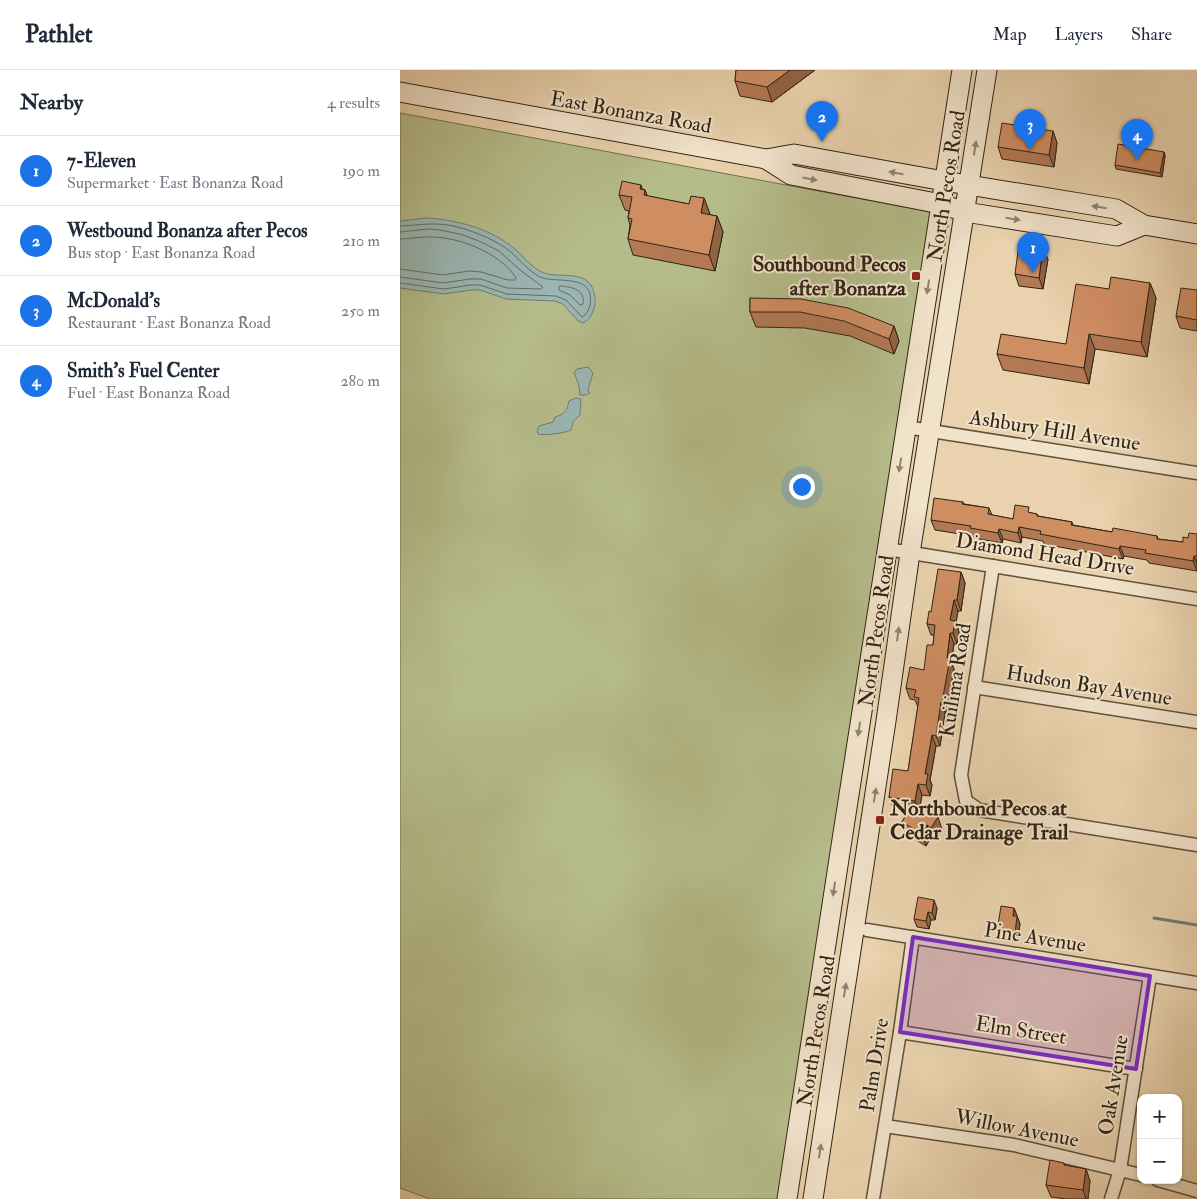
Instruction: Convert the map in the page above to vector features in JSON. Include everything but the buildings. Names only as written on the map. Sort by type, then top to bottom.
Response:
[{"type":"main road","points":[[960,78],[974,76],[974,70]]},
{"type":"main road","name":"North Pecos Road","points":[[813,1199],[910,553],[987,70]]},
{"type":"main road","name":"North Pecos Road","points":[[788,1199],[960,78]]},
{"type":"main road","name":"East Bonanza Road","points":[[400,92],[766,159],[794,154],[1116,209],[1144,225],[1197,234]]},
{"type":"main road","name":"East Bonanza Road","points":[[766,159],[791,175],[941,204],[965,212],[1117,236],[1144,225]]},
{"type":"street","name":"Ashbury Hill Avenue","points":[[906,427],[1197,473]]},
{"type":"street","name":"Diamond Head Drive","points":[[887,549],[1197,599]]},
{"type":"street","name":"Kuilima Road","points":[[993,566],[961,775],[966,800],[979,810],[1197,845]]},
{"type":"street","name":"Hudson Bay Avenue","points":[[974,687],[1197,722]]},
{"type":"street","name":"Pine Avenue","points":[[867,930],[1197,983]]},
{"type":"street","name":"Palm Drive","points":[[873,1199],[913,937]]},
{"type":"street","name":"Oak Avenue","points":[[1111,1199],[1120,1170],[1150,976]]},
{"type":"street","name":"Elm Street","points":[[900,1032],[1136,1068]]},
{"type":"street","name":"Willow Avenue","points":[[885,1126],[1014,1145],[1137,1175]]},
{"type":"street","points":[[1172,1184],[1197,1191]]},
{"type":"highlighted area","points":[[913,937],[1150,976],[1136,1069],[900,1032]]},
{"type":"green space","points":[[400,113],[931,212],[780,1199],[430,1199],[400,1188]]},
{"type":"water","points":[[427,218],[462,223],[485,231],[507,243],[531,265],[542,272],[579,277],[586,280],[591,285],[595,297],[595,304],[591,315],[583,323],[578,321],[563,304],[555,301],[506,299],[480,290],[444,294],[400,288],[400,221]]},
{"type":"water","points":[[588,367],[593,373],[588,390],[590,393],[580,395],[574,372],[577,369]]},
{"type":"water","points":[[576,398],[581,399],[580,415],[573,422],[571,430],[554,434],[538,434],[539,426],[553,422],[555,417],[565,412],[569,401]]},
{"type":"waterway","points":[[1154,918],[1197,925]]},
{"type":"place","name":"Westbound Bonanza after Pecos","points":[[822,142]]},
{"type":"place","name":"McDonald's","points":[[1030,150]]},
{"type":"place","name":"Smith's Fuel Center","points":[[1137,160]]},
{"type":"place","name":"7-Eleven","points":[[1033,273]]},
{"type":"place","name":"Southbound Pecos after Bonanza","points":[[916,276]]},
{"type":"place","name":"Northbound Pecos at Cedar Drainage Trail","points":[[880,820]]}]
